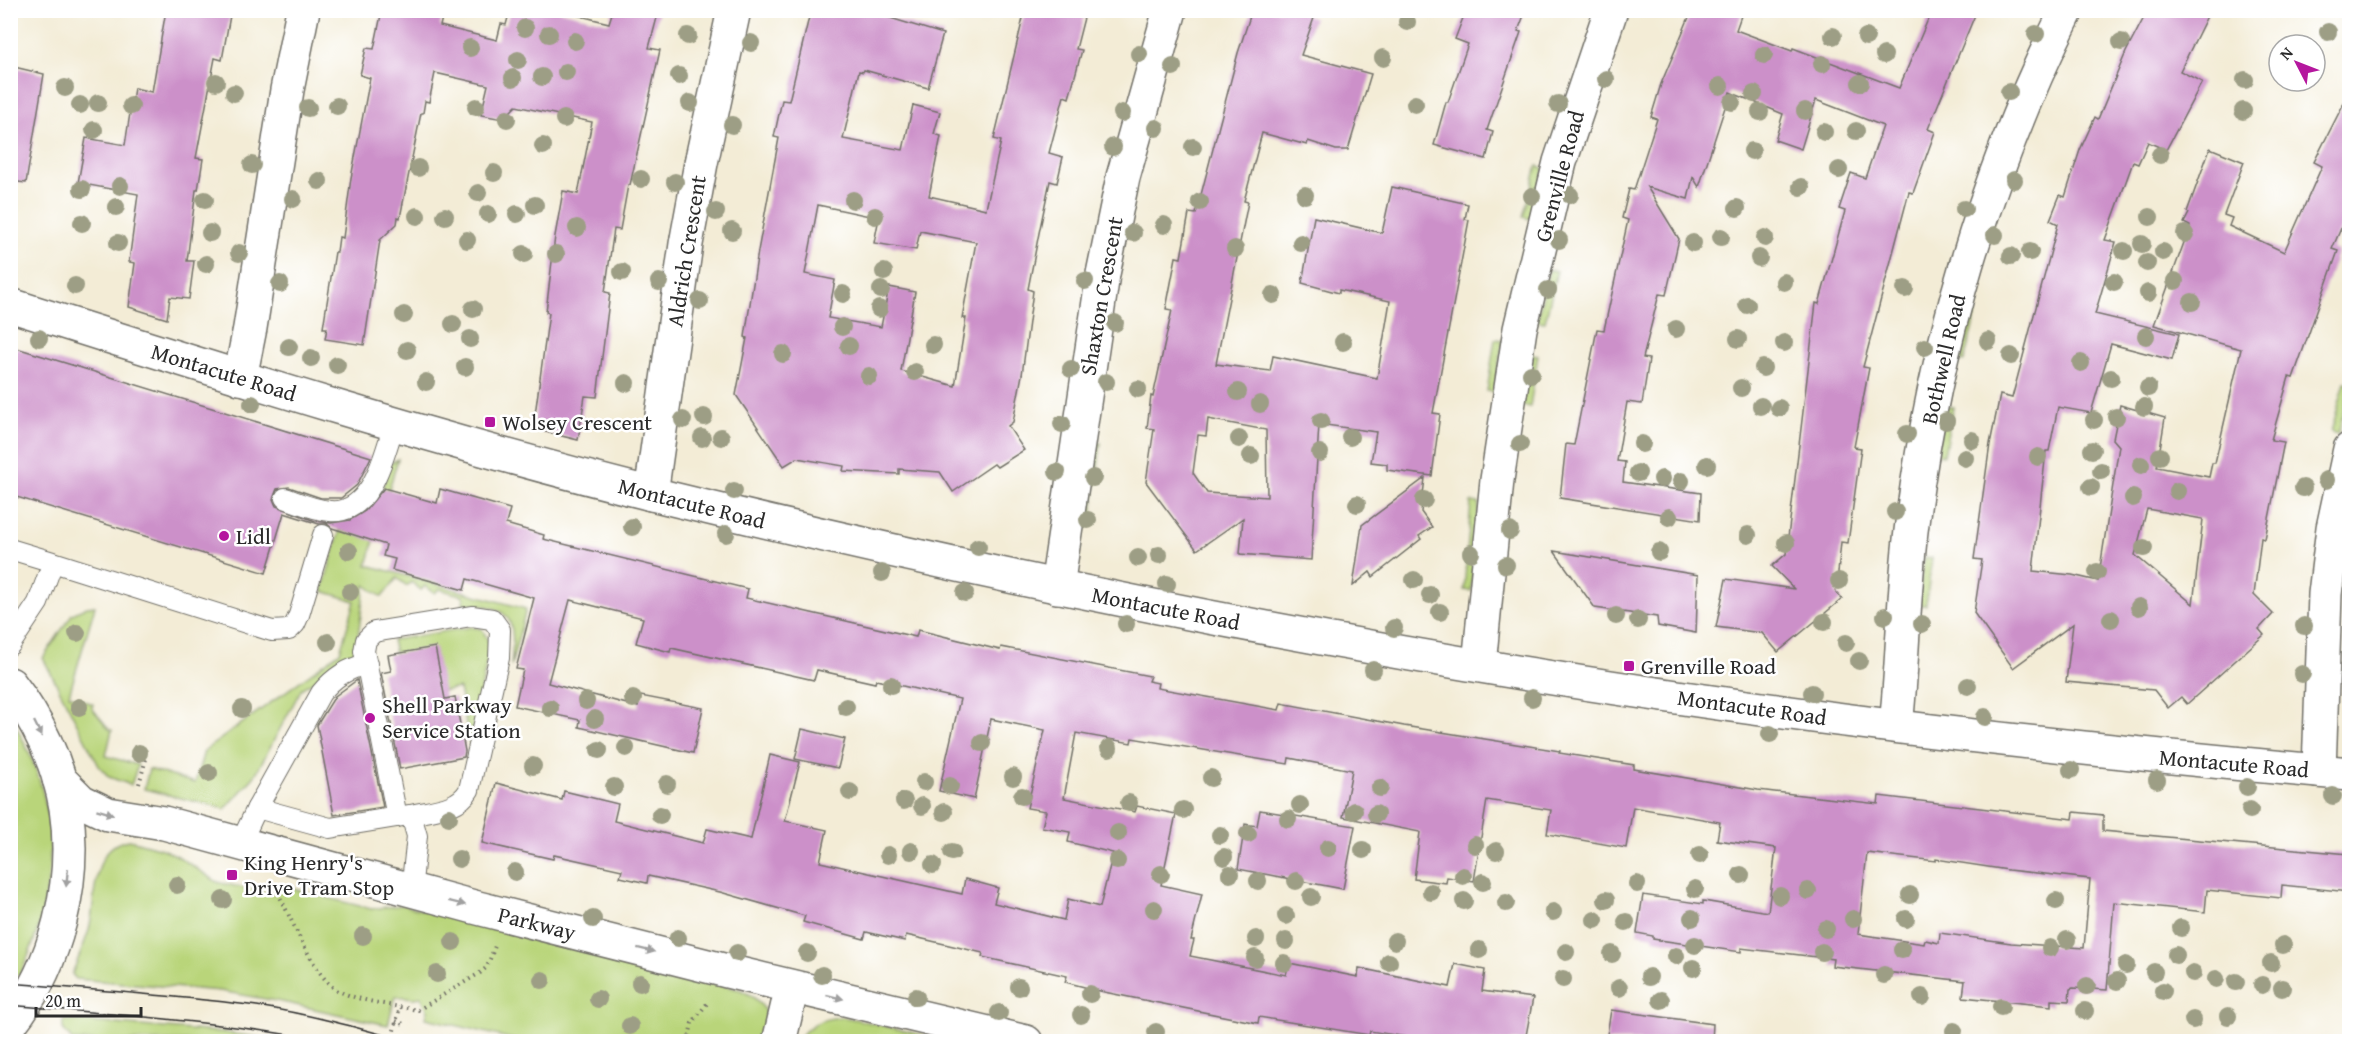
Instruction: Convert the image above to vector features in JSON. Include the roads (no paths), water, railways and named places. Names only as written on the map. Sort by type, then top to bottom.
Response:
[{"type":"street","points":[[240,378],[247,348],[287,90],[303,10]]},
{"type":"street","name":"Aldrich Crescent","points":[[651,494],[686,244],[734,10]]},
{"type":"street","name":"Shaxton Crescent","points":[[1057,587],[1103,274],[1123,177],[1170,10]]},
{"type":"street","name":"Grenville Road","points":[[1479,665],[1497,480],[1520,329],[1560,162],[1611,10]]},
{"type":"street","name":"Bothwell Road","points":[[1896,726],[1911,533],[1924,442],[1938,372],[1958,291],[1984,207],[2027,96],[2067,10]]},
{"type":"street","name":"Montacute Road","points":[[10,305],[394,424],[651,494],[1057,587],[1355,645],[1678,696],[1896,726],[2142,755],[2334,773]]},
{"type":"street","points":[[2334,773],[2325,594],[2333,528],[2349,449]]},
{"type":"street","name":"Parkway","points":[[10,684],[40,733],[59,779],[66,807],[68,844],[66,881],[55,937],[35,986],[10,1024]]},
{"type":"street","name":"Parkway","points":[[59,779],[81,801],[108,814],[164,823],[504,915],[792,987],[1026,1041]]},
{"type":"street","points":[[779,1041],[792,987]]},
{"type":"lane","points":[[285,498],[330,511],[339,511],[351,506],[361,498],[379,473],[394,424]]},
{"type":"lane","points":[[10,549],[280,632],[289,630],[295,624],[323,536]]},
{"type":"lane","points":[[10,645],[38,603],[53,562]]},
{"type":"lane","points":[[257,808],[330,828],[404,816],[456,804],[464,798],[469,790],[499,658],[500,630],[492,620],[472,616],[374,632],[369,635],[364,646],[404,816],[415,825],[417,846],[411,891]]},
{"type":"lane","points":[[240,844],[257,808],[321,693],[332,680],[352,668],[367,664]]},
{"type":"tram line","points":[[10,983],[257,1006],[315,1017],[409,1042]]},
{"type":"tram line","points":[[10,1005],[209,1024],[327,1042]]},
{"type":"place","name":"Wolsey Crescent","points":[[490,422]]},
{"type":"place","name":"Lidl","points":[[224,536]]},
{"type":"place","name":"Grenville Road","points":[[1629,666]]},
{"type":"place","name":"Shell Parkway Service Station","points":[[370,718]]},
{"type":"place","name":"King Henry's Drive Tram Stop","points":[[232,875]]}]
